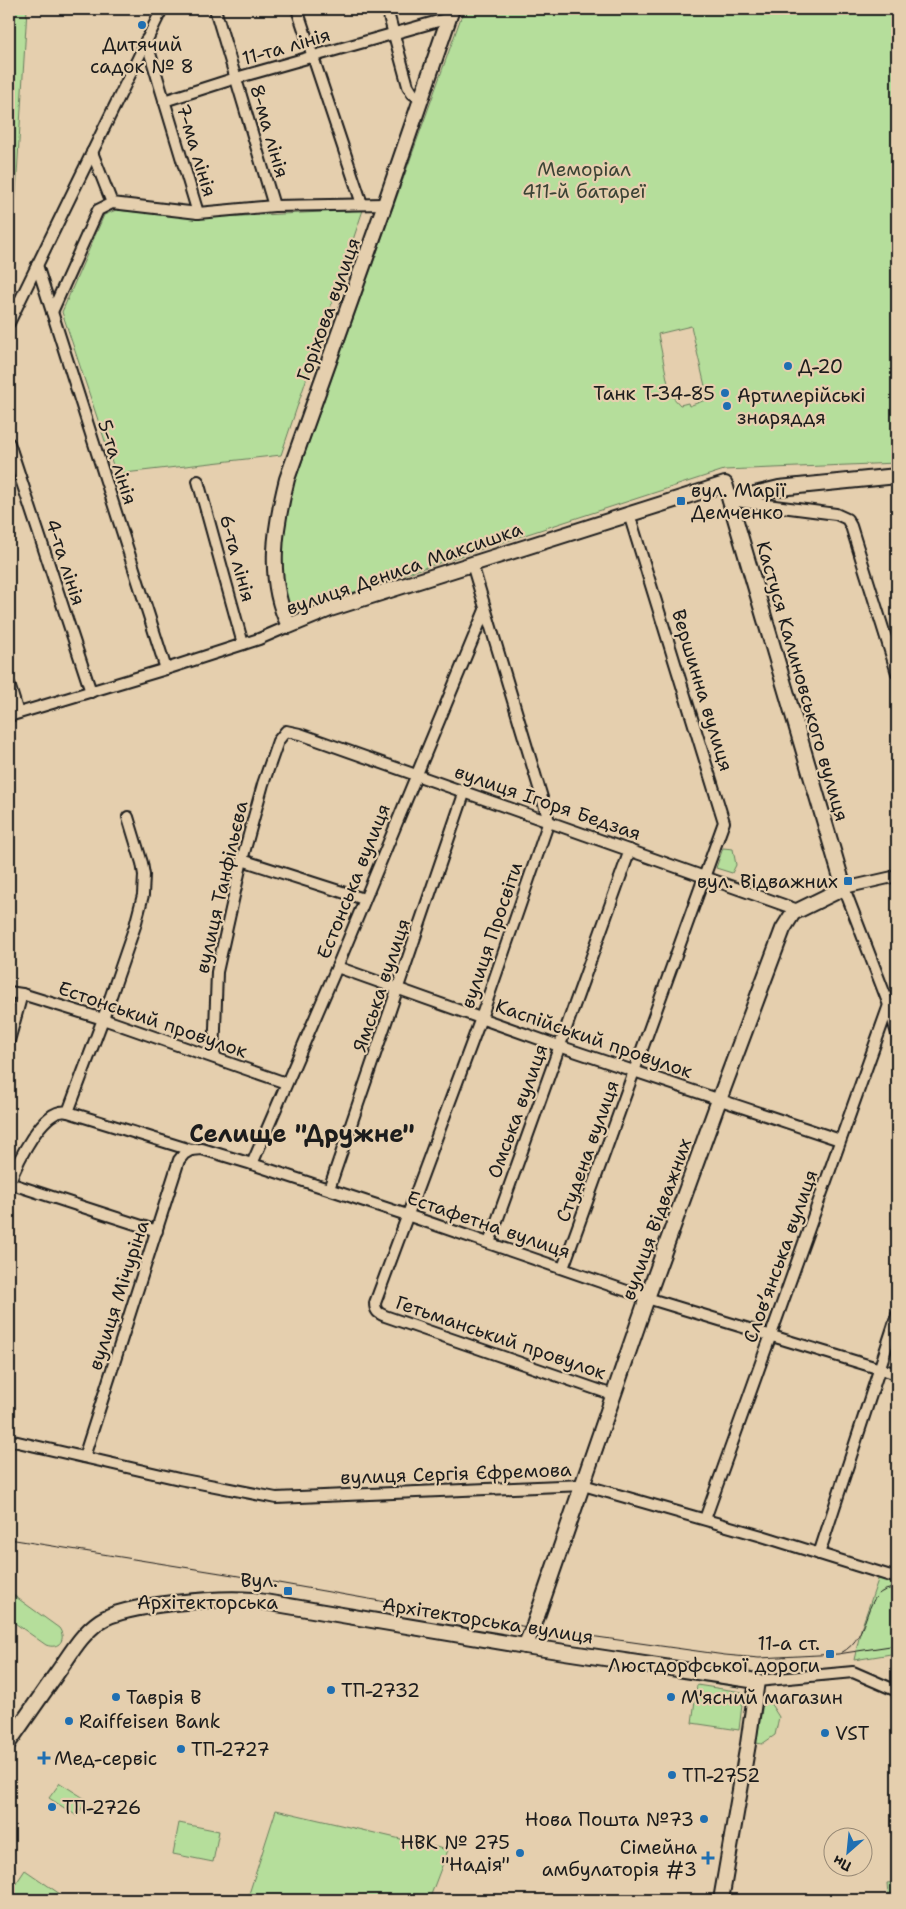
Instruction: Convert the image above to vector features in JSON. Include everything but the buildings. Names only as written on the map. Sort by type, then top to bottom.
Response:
[{"type":"street","points":[[9,323],[162,9]]},
{"type":"street","name":"8-ма лінія","points":[[215,9],[274,206]]},
{"type":"street","points":[[297,9],[362,204]]},
{"type":"street","points":[[386,9],[410,90],[422,99]]},
{"type":"street","name":"11-та лінія","points":[[164,101],[236,78],[394,33],[450,14]]},
{"type":"street","name":"Горіхова вулиця","points":[[288,626],[275,585],[275,546],[280,508],[287,479],[422,99],[450,14]]},
{"type":"street","name":"7-ма лінія","points":[[146,40],[198,213]]},
{"type":"street","points":[[92,152],[112,203]]},
{"type":"street","points":[[52,312],[98,210],[112,203],[198,213],[274,206],[385,204]]},
{"type":"street","name":"5-та лінія","points":[[37,265],[166,669]]},
{"type":"street","name":"4-та лінія","points":[[9,443],[91,692]]},
{"type":"street","points":[[730,500],[779,488],[897,476]]},
{"type":"street","name":"6-та лінія","points":[[198,481],[243,644]]},
{"type":"street","name":"вулиця Дениса Максишка","points":[[13,715],[259,639],[330,609],[725,484]]},
{"type":"street","name":"Кастуся Калиновського вулиця","points":[[725,484],[844,888]]},
{"type":"street","points":[[730,500],[836,514],[847,519],[851,526],[897,673]]},
{"type":"street","name":"Вершинна вулиця","points":[[629,514],[724,818],[706,876]]},
{"type":"street","points":[[472,564],[549,821]]},
{"type":"street","name":"Естонська вулиця","points":[[252,1164],[337,967],[485,610]]},
{"type":"street","points":[[9,684],[13,715]]},
{"type":"street","name":"вулиця Ігоря Бедзая","points":[[286,731],[300,734],[464,791],[798,910]]},
{"type":"street","name":"вулиця Танфільєва","points":[[214,1057],[217,972],[242,860],[263,784],[278,740],[286,731]]},
{"type":"street","name":"Ямська вулиця","points":[[328,1189],[398,990],[464,791]]},
{"type":"street","points":[[128,817],[142,863],[145,883],[135,926],[68,1112],[64,1110],[57,1112],[44,1120],[9,1184],[157,1231]]},
{"type":"street","name":"вулиця Просвіти","points":[[378,1312],[375,1303],[481,1018],[549,821]]},
{"type":"street","name":"Омська вулиця","points":[[489,1243],[630,850]]},
{"type":"street","points":[[242,860],[364,899]]},
{"type":"street","name":"Студена вулиця","points":[[563,1268],[706,876]]},
{"type":"street","name":"вулиця Відважних","points":[[525,1646],[533,1628],[647,1298],[719,1100],[788,919],[798,910],[844,888],[897,876]]},
{"type":"street","points":[[844,888],[889,1005],[897,1034]]},
{"type":"street","name":"Каспійський провулок","points":[[337,967],[559,1046],[840,1140]]},
{"type":"street","name":"Естонський провулок","points":[[9,992],[22,994],[103,1019],[286,1082]]},
{"type":"street","points":[[9,1041],[22,994]]},
{"type":"street","name":"Словʼянська вулиця","points":[[705,1520],[889,1005]]},
{"type":"street","name":"Естафетна вулиця","points":[[68,1112],[191,1150],[202,1149],[252,1164],[647,1298],[897,1374]]},
{"type":"street","name":"вулиця Мічуріна","points":[[84,1456],[179,1160],[191,1150]]},
{"type":"street","name":"Гетьманський провулок","points":[[378,1312],[613,1394]]},
{"type":"street","points":[[819,1554],[897,1315]]},
{"type":"street","name":"вулиця Сергія Єфремова","points":[[9,1440],[179,1479],[276,1498],[583,1485],[897,1578]]},
{"type":"street","name":"Архітекторська вулиця","points":[[9,1742],[82,1636],[99,1622],[114,1614],[152,1606],[235,1598],[525,1646],[757,1681]]},
{"type":"street","points":[[721,1900],[757,1681],[853,1672],[897,1691]]},
{"type":"green space","points":[[9,9],[27,9],[9,308]]},
{"type":"green space","name":"Меморіал 411-й батареї","points":[[464,9],[897,9],[897,463],[724,470],[402,575],[309,608],[299,608],[290,604],[283,590],[282,549],[289,498]],"holes":[[[691,326],[708,399],[689,406],[688,403],[680,405],[670,394],[658,334]]]},
{"type":"green space","points":[[116,210],[201,218],[363,210],[281,455],[116,474],[62,312],[104,215]]},
{"type":"green space","points":[[723,848],[733,849],[736,865],[732,873],[716,868]]},
{"type":"green space","points":[[879,1577],[897,1582],[897,1653],[854,1660],[861,1629]]},
{"type":"green space","points":[[9,1592],[59,1628],[62,1640],[58,1645],[46,1645],[9,1619]]},
{"type":"green space","points":[[698,1678],[741,1684],[741,1686],[698,1681]]},
{"type":"green space","points":[[697,1685],[742,1692],[739,1730],[692,1723]]},
{"type":"green space","points":[[764,1698],[767,1698],[779,1717],[775,1735],[762,1744],[756,1743]]},
{"type":"green space","points":[[60,1783],[87,1800],[77,1816],[49,1798]]},
{"type":"green space","points":[[276,1810],[448,1850],[429,1900],[247,1900]]},
{"type":"green space","points":[[179,1823],[219,1831],[213,1862],[173,1854]]},
{"type":"green space","points":[[25,1870],[60,1894],[56,1900],[24,1900],[11,1891]]},
{"type":"green space","points":[[897,1882],[897,1893],[888,1894],[887,1883]]},
{"type":"tram line","points":[[9,1539],[233,1575],[533,1628],[725,1655],[759,1658],[838,1654],[897,1645]]},
{"type":"tram line","points":[[841,1653],[852,1645],[859,1635],[877,1596],[885,1590],[897,1588]]},
{"type":"place","name":"Дитячий садок № 8","points":[[142,25]]},
{"type":"place","name":"Д-20","points":[[788,366]]},
{"type":"place","name":"Танк Т-34-85","points":[[725,393]]},
{"type":"place","name":"Артилерійські знаряддя","points":[[727,406]]},
{"type":"place","name":"вул. Марії Демченко","points":[[681,501]]},
{"type":"place","name":"вул. Відважних","points":[[848,881]]},
{"type":"place","name":"Вул. Архітекторська","points":[[288,1591]]},
{"type":"place","name":"11-а ст. Люстдорфської дороги","points":[[830,1654]]},
{"type":"place","name":"ТП-2732","points":[[331,1690]]},
{"type":"place","name":"Таврія В","points":[[116,1697]]},
{"type":"place","name":"М'ясний магазин","points":[[671,1697]]},
{"type":"place","name":"Raiffeisen Bank","points":[[69,1721]]},
{"type":"place","name":"VST","points":[[825,1733]]},
{"type":"place","name":"ТП-2727","points":[[181,1749]]},
{"type":"place","name":"Мед-сервіс","points":[[44,1758]]},
{"type":"place","name":"ТП-2752","points":[[672,1775]]},
{"type":"place","name":"ТП-2726","points":[[52,1807]]},
{"type":"place","name":"Нова Пошта №73","points":[[704,1819]]},
{"type":"place","name":"НВК № 275 \"Надія\"","points":[[520,1853]]},
{"type":"place","name":"Сімейна амбулаторія #3","points":[[708,1858]]},
{"type":"district","name":"Селище \"Дружне\"","points":[[302,1134]]}]
